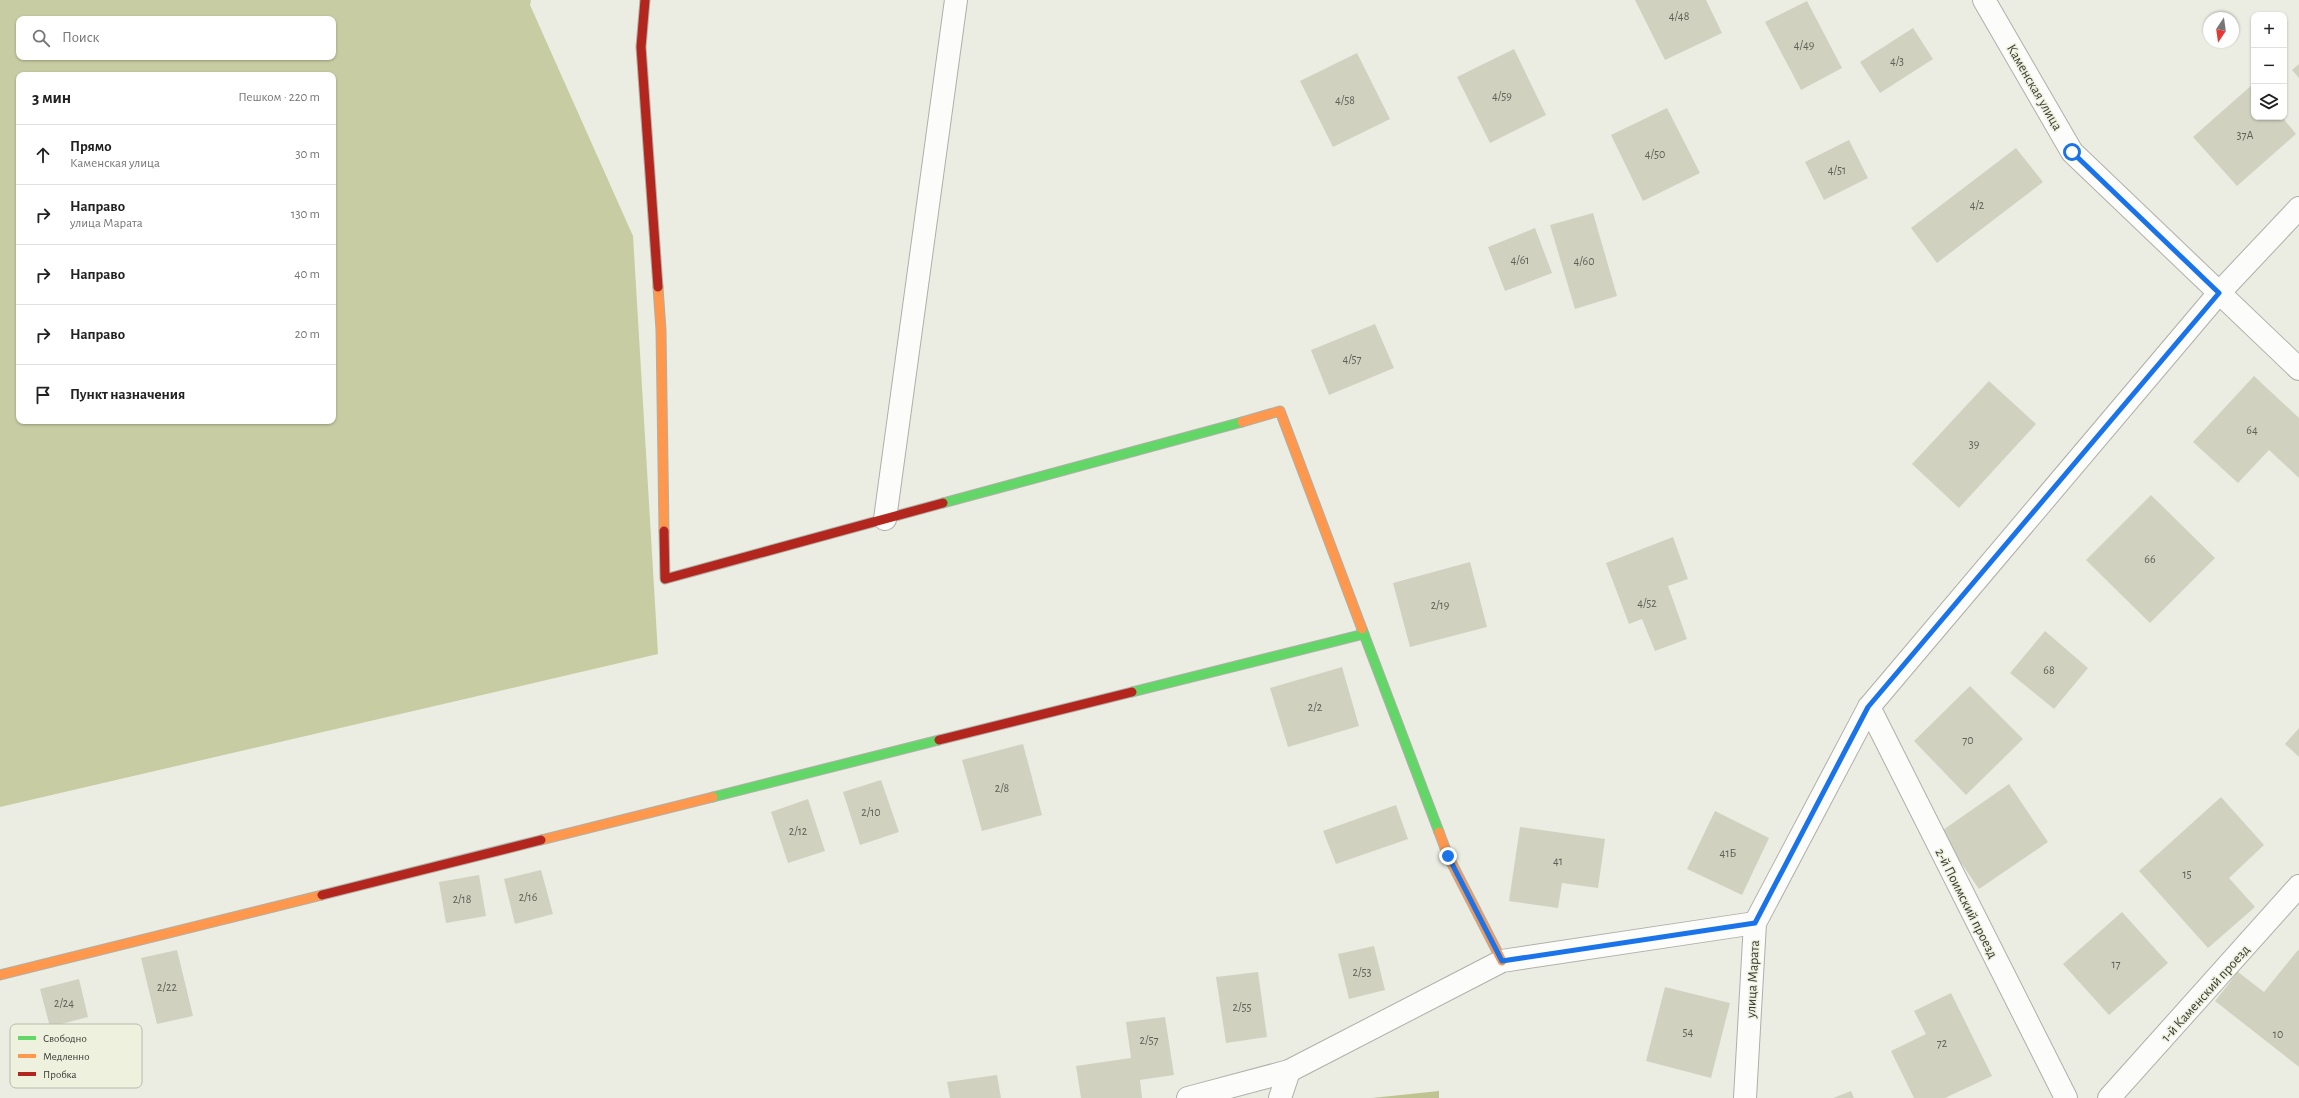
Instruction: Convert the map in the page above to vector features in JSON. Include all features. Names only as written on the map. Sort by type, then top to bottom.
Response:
[{"type":"street","points":[[645,0],[641,47],[662,330],[665,578],[1280,411],[1448,856],[1502,961]]},
{"type":"street","points":[[885,519],[956,0]]},
{"type":"street","name":"Каменская улица","points":[[1984,0],[2072,152],[2299,369]]},
{"type":"street","name":"улица Марата","points":[[1745,1098],[1755,923],[1868,707],[2219,293],[2299,208]]},
{"type":"street","points":[[0,975],[1364,634]]},
{"type":"street","name":"2-й Поимский проезд","points":[[1868,707],[2066,1098]]},
{"type":"street","name":"1-й Каменский проезд","points":[[2109,1098],[2299,886]]},
{"type":"street","points":[[1188,1098],[1289,1071],[1502,961],[1755,923]]},
{"type":"street","points":[[1280,1098],[1289,1071]]},
{"type":"shaded area","points":[[0,0],[531,0],[530,5],[633,236],[658,654],[0,807]]},
{"type":"shaded area","points":[[1439,1091],[1439,1098],[1372,1098]]},
{"type":"building","points":[[1635,0],[1706,0],[1722,33],[1665,60]]},
{"type":"building","points":[[1807,1],[1842,68],[1801,90],[1765,22]]},
{"type":"building","points":[[1913,28],[1933,59],[1880,93],[1860,62]]},
{"type":"building","points":[[1514,49],[1546,115],[1490,143],[1457,77]]},
{"type":"building","points":[[1357,53],[1390,119],[1333,147],[1300,81]]},
{"type":"building","points":[[2299,64],[2299,78],[2292,70]]},
{"type":"building","points":[[2251,86],[2251,120],[2284,120],[2296,134],[2237,186],[2193,137]]},
{"type":"building","points":[[1667,108],[1700,173],[1643,201],[1611,135]]},
{"type":"building","points":[[1849,140],[1868,178],[1824,200],[1805,162]]},
{"type":"building","points":[[2016,148],[2043,182],[1937,263],[1911,228]]},
{"type":"building","points":[[1593,213],[1617,296],[1575,309],[1550,225]]},
{"type":"building","points":[[1535,228],[1552,273],[1505,291],[1488,247]]},
{"type":"building","points":[[1375,324],[1394,368],[1329,395],[1311,350]]},
{"type":"building","points":[[2254,376],[2299,418],[2299,478],[2269,450],[2238,483],[2193,442]]},
{"type":"building","points":[[1989,381],[2036,424],[1959,508],[1912,464]]},
{"type":"building","points":[[2151,495],[2215,558],[2150,623],[2086,560]]},
{"type":"building","points":[[1673,537],[1688,579],[1668,586],[1687,639],[1655,651],[1642,619],[1629,624],[1606,563]]},
{"type":"building","points":[[1470,562],[1487,627],[1410,647],[1393,583]]},
{"type":"building","points":[[2045,631],[2088,668],[2054,709],[2010,673]]},
{"type":"building","points":[[1342,667],[1359,726],[1288,747],[1270,688]]},
{"type":"building","points":[[1970,686],[2023,739],[1966,795],[1914,741]]},
{"type":"building","points":[[2299,728],[2299,757],[2285,744]]},
{"type":"building","points":[[1023,744],[1042,815],[982,831],[962,760]]},
{"type":"building","points":[[881,780],[899,832],[860,845],[843,792]]},
{"type":"building","points":[[2009,784],[2048,842],[1979,889],[1940,832]]},
{"type":"building","points":[[2221,797],[2264,845],[2229,878],[2255,907],[2208,948],[2139,871]]},
{"type":"building","points":[[808,799],[825,851],[788,863],[771,812]]},
{"type":"building","points":[[1396,805],[1408,839],[1336,864],[1323,831]]},
{"type":"building","points":[[1715,811],[1769,838],[1742,895],[1687,869]]},
{"type":"building","points":[[1520,827],[1605,839],[1598,888],[1562,883],[1558,908],[1509,901]]},
{"type":"building","points":[[541,870],[553,914],[515,924],[504,879]]},
{"type":"building","points":[[479,875],[486,916],[446,923],[439,882]]},
{"type":"building","points":[[2122,912],[2168,963],[2109,1015],[2063,964]]},
{"type":"building","points":[[1374,946],[1385,990],[1349,999],[1338,954]]},
{"type":"building","points":[[177,950],[193,1016],[157,1024],[141,958]]},
{"type":"building","points":[[2298,950],[2299,1067],[2215,1001],[2238,972],[2264,992]]},
{"type":"building","points":[[1258,972],[1267,1037],[1226,1043],[1216,977]]},
{"type":"building","points":[[79,979],[88,1017],[61,1024],[49,1024],[40,989]]},
{"type":"building","points":[[1665,987],[1730,1003],[1711,1078],[1646,1061]]},
{"type":"building","points":[[1951,993],[1992,1076],[1945,1098],[1914,1098],[1891,1051],[1926,1034],[1914,1011]]},
{"type":"building","points":[[1165,1017],[1174,1075],[1140,1080],[1142,1098],[1081,1098],[1076,1066],[1131,1058],[1126,1022]]},
{"type":"building","points":[[997,1075],[1001,1098],[950,1098],[947,1082]]},
{"type":"building","points":[[1851,1091],[1854,1098],[1833,1098]]},
{"type":"traffic: fast","points":[[943,503],[1242,422]]},
{"type":"traffic: fast","points":[[1362,629],[1439,832]]},
{"type":"traffic: fast","points":[[1132,692],[1364,634]]},
{"type":"traffic: fast","points":[[713,797],[939,740]]},
{"type":"traffic: slow","points":[[658,287],[661,330],[664,531]]},
{"type":"traffic: slow","points":[[1242,422],[1280,411],[1362,629]]},
{"type":"traffic: slow","points":[[541,840],[713,797]]},
{"type":"traffic: slow","points":[[1439,832],[1448,856],[1502,961]]},
{"type":"traffic: slow","points":[[0,975],[322,895]]},
{"type":"traffic: jam","points":[[645,0],[641,47],[658,287]]},
{"type":"traffic: jam","points":[[664,531],[665,579],[943,503]]},
{"type":"traffic: jam","points":[[939,740],[1132,692]]},
{"type":"traffic: jam","points":[[322,895],[541,840]]},
{"type":"route","points":[[1448,856],[1502,961],[1755,923],[1868,707],[2219,293],[2072,152]]}]
